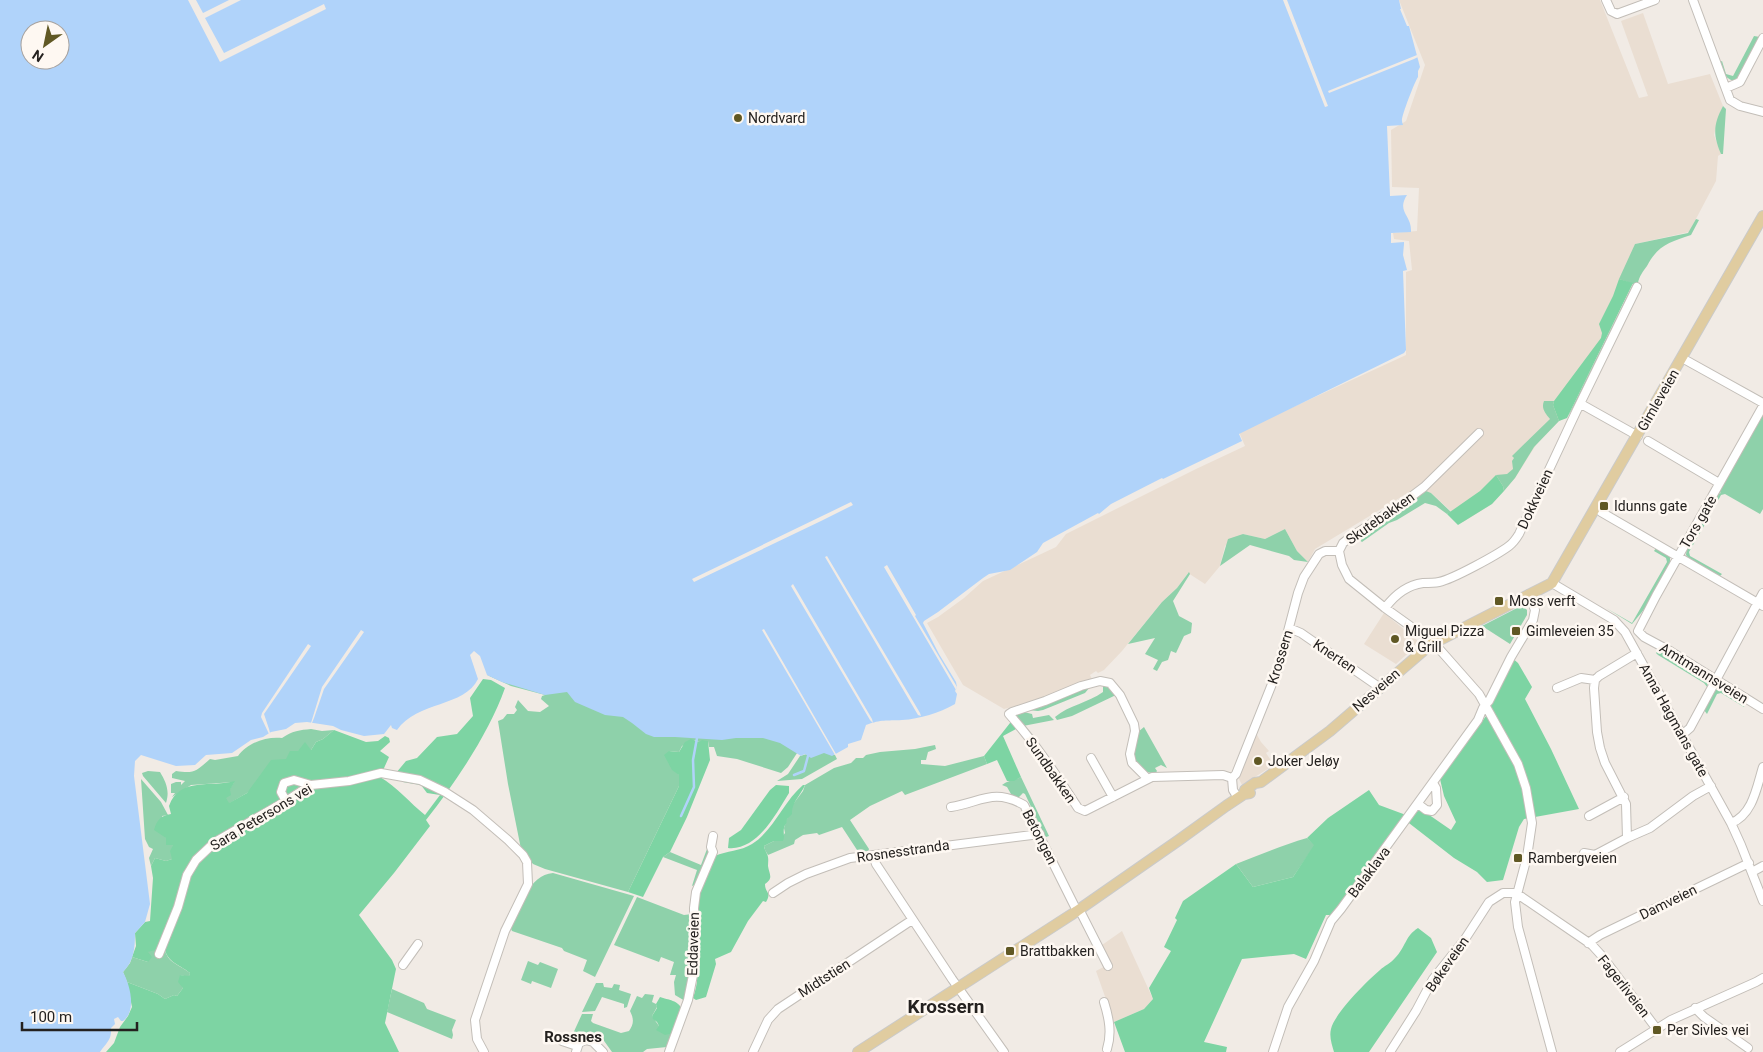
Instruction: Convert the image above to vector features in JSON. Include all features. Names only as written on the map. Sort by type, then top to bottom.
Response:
[{"type":"main road","name":"Gimleveien","points":[[1552,583],[1763,216]]},
{"type":"main road","name":"Nesveien","points":[[858,1052],[1078,910],[1241,796],[1245,790],[1255,783],[1261,782],[1330,731],[1377,685],[1420,652],[1552,583]]},
{"type":"street","points":[[1606,0],[1609,9],[1617,14],[1655,0]]},
{"type":"street","points":[[1692,0],[1730,100],[1740,106],[1763,112]]},
{"type":"street","points":[[1726,88],[1740,82],[1763,38]]},
{"type":"street","name":"Dokkveien","points":[[1385,608],[1409,587],[1422,583],[1436,583],[1447,580],[1498,554],[1513,542],[1522,528],[1637,287]]},
{"type":"street","points":[[1682,358],[1763,404]]},
{"type":"street","points":[[1581,404],[1638,436]]},
{"type":"street","name":"Tors gate","points":[[1644,637],[1639,633],[1640,626],[1763,404]]},
{"type":"street","name":"Skutebakken","points":[[1434,643],[1385,608],[1349,579],[1342,565],[1339,551],[1343,543],[1348,539],[1424,487],[1479,434]]},
{"type":"street","points":[[1648,441],[1719,483]]},
{"type":"street","points":[[1602,512],[1760,604]]},
{"type":"street","name":"Krossern","points":[[1232,778],[1236,774],[1278,669],[1300,586],[1315,558],[1324,551],[1339,551]]},
{"type":"street","name":"Anna Hagmans gate","points":[[1552,583],[1614,620],[1625,632],[1731,823],[1763,901]]},
{"type":"street","points":[[1683,734],[1690,728],[1760,604],[1763,593]]},
{"type":"street","points":[[1486,705],[1532,620],[1535,610],[1529,594]]},
{"type":"street","name":"Knerten","points":[[1289,628],[1301,633],[1377,685]]},
{"type":"street","name":"Amtmannsveien","points":[[1644,637],[1670,651],[1763,710]]},
{"type":"street","points":[[1434,643],[1479,694],[1486,705],[1518,764],[1526,788],[1532,830],[1527,857],[1516,893],[1515,907],[1518,927],[1552,1052]]},
{"type":"street","name":"Anna Hagmans gate","points":[[1557,688],[1581,678],[1595,680],[1637,653]]},
{"type":"street","points":[[1595,680],[1594,711],[1600,748],[1616,785],[1624,797],[1628,817],[1627,838]]},
{"type":"street","name":"Sundbakken","points":[[1148,779],[1135,767],[1131,758],[1135,731],[1134,724],[1120,695],[1113,686],[1105,681],[1082,686],[1009,714],[1059,779],[1080,810],[1086,812],[1148,779],[1164,776],[1196,777],[1223,775],[1232,778]]},
{"type":"street","name":"Balaklava","points":[[1273,1052],[1288,1007],[1314,960],[1331,921],[1391,843],[1470,732],[1486,705]]},
{"type":"street","points":[[1091,758],[1113,797]]},
{"type":"street","points":[[1731,823],[1742,816],[1750,804],[1763,767]]},
{"type":"street","name":"Sara Petersons vei","points":[[159,954],[178,907],[187,875],[204,851],[215,842],[311,785],[349,781],[381,773],[426,782],[467,806],[508,840],[525,858],[528,867],[528,884],[505,931],[475,1020],[474,1025],[477,1039],[484,1052]]},
{"type":"street","points":[[1232,778],[1233,790],[1241,796]]},
{"type":"street","points":[[286,801],[281,792],[284,783],[294,780],[311,785]]},
{"type":"street","points":[[1418,804],[1426,810],[1432,811],[1437,805],[1436,788],[1433,783]]},
{"type":"street","name":"Anna Hagmans gate","points":[[1584,853],[1594,855],[1650,828],[1693,796],[1711,786]]},
{"type":"street","name":"Betongen","points":[[951,807],[996,796],[1008,797],[1024,805],[1078,910]]},
{"type":"street","points":[[1588,816],[1624,797]]},
{"type":"street","name":"Rosnesstranda","points":[[773,893],[788,883],[813,871],[850,858],[1040,834]]},
{"type":"street","name":"Eddaveien","points":[[669,1052],[690,989],[695,958],[694,899],[713,852],[711,847],[713,836]]},
{"type":"street","points":[[873,855],[874,861],[912,920],[1004,1052]]},
{"type":"street","name":"Damveien","points":[[1588,943],[1600,935],[1749,863]]},
{"type":"street","points":[[1752,872],[1763,866]]},
{"type":"street","name":"Bøkeveien","points":[[1390,1052],[1434,979],[1465,939],[1489,902],[1503,893],[1516,893]]},
{"type":"street","name":"Fagerliveien","points":[[1516,893],[1588,943],[1602,956],[1656,1028]]},
{"type":"street","points":[[1078,910],[1108,966]]},
{"type":"street","name":"Midtstien","points":[[753,1052],[768,1020],[778,1009],[912,920]]},
{"type":"street","points":[[403,965],[418,944]]},
{"type":"street","points":[[1620,1052],[1656,1028],[1695,1008],[1763,978]]},
{"type":"street","points":[[1104,1002],[1110,1020],[1107,1049]]},
{"type":"street","points":[[1695,1008],[1704,1017],[1748,1048]]},
{"type":"street","points":[[562,1041],[577,1049],[582,1041],[588,1040],[596,1044],[603,1052]]},
{"type":"shaded area","points":[[1399,0],[1600,0],[1639,98],[1648,96],[1621,21],[1643,13],[1668,84],[1710,74],[1723,106],[1714,135],[1721,154],[1718,156],[1716,181],[1689,232],[1635,244],[1618,313],[1567,417],[1559,421],[1536,445],[1515,478],[1492,504],[1463,522],[1431,493],[1411,491],[1315,549],[1308,562],[1297,551],[1285,529],[1265,539],[1243,534],[1225,546],[1220,566],[1205,584],[1188,573],[1177,588],[1162,602],[1104,670],[1098,673],[1096,671],[1090,675],[1092,679],[1032,702],[1004,709],[963,685],[927,623],[964,598],[983,581],[1056,547],[1066,534],[1245,446],[1239,432],[1406,355],[1406,272],[1412,270],[1409,241],[1394,239],[1393,233],[1417,231],[1419,188],[1392,187],[1391,130],[1406,121],[1425,65]]},
{"type":"shaded area","points":[[1384,613],[1418,641],[1415,644],[1416,646],[1396,664],[1364,644]]},
{"type":"shaded area","points":[[1256,733],[1269,751],[1266,753],[1274,765],[1242,785],[1238,777]]},
{"type":"shaded area","points":[[1122,931],[1153,999],[1144,1009],[1114,1022],[1096,971],[1111,963],[1102,945]]},
{"type":"green space","points":[[1754,36],[1760,37],[1738,77],[1733,81],[1724,73],[1720,62],[1722,61],[1726,74],[1733,76]]},
{"type":"green space","points":[[1723,106],[1726,109],[1723,154],[1721,154],[1715,130],[1717,119]]},
{"type":"green space","points":[[1696,219],[1699,220],[1691,235],[1671,242],[1660,249],[1651,259],[1638,283],[1635,283],[1617,326],[1578,404],[1574,406],[1567,418],[1633,284],[1619,279],[1635,244],[1688,233]]},
{"type":"green space","points":[[1619,279],[1633,283],[1567,418],[1559,421],[1553,405],[1554,401],[1601,338],[1602,333],[1599,324]]},
{"type":"green space","points":[[1544,401],[1554,401],[1553,405],[1559,421],[1534,447],[1515,478],[1504,491],[1496,475],[1507,474],[1513,469],[1512,461],[1514,458],[1512,456],[1550,419],[1543,408]]},
{"type":"green space","points":[[1763,412],[1763,509],[1760,514],[1725,494],[1721,495],[1714,508],[1711,504],[1717,494],[1721,493],[1718,491]]},
{"type":"green space","points":[[1496,475],[1504,491],[1492,504],[1458,525],[1447,514],[1480,491]]},
{"type":"green space","points":[[1426,491],[1431,493],[1451,512],[1447,514],[1436,506],[1425,503],[1389,523],[1362,542],[1357,538],[1408,505]]},
{"type":"green space","points":[[1710,511],[1712,512],[1689,552],[1690,556],[1722,574],[1720,576],[1690,560],[1686,555],[1687,546]]},
{"type":"green space","points":[[1285,529],[1297,551],[1308,562],[1294,560],[1289,556],[1250,545],[1220,566],[1228,539],[1243,534],[1265,539]]},
{"type":"green space","points":[[1656,548],[1670,557],[1670,563],[1646,607],[1632,624],[1606,608],[1632,623],[1667,562],[1666,558],[1654,551]]},
{"type":"green space","points":[[1189,572],[1190,574],[1173,601],[1179,616],[1192,623],[1191,633],[1184,636],[1176,653],[1171,651],[1168,660],[1162,662],[1157,671],[1153,669],[1158,660],[1145,654],[1155,638],[1128,644]]},
{"type":"green space","points":[[1523,606],[1527,610],[1527,615],[1510,644],[1482,626],[1519,607]]},
{"type":"green space","points":[[1659,649],[1705,677],[1708,688],[1704,683],[1658,655],[1656,653]]},
{"type":"green space","points":[[1511,657],[1518,663],[1532,687],[1525,699],[1579,809],[1524,819],[1519,827],[1503,880],[1487,882],[1477,872],[1454,858],[1405,820],[1332,915],[1326,915],[1306,959],[1294,954],[1242,959],[1204,1042],[1227,1047],[1226,1052],[1125,1052],[1114,1022],[1144,1009],[1153,999],[1149,988],[1171,951],[1164,947],[1177,920],[1175,918],[1183,901],[1236,864],[1253,887],[1293,877],[1314,845],[1307,838],[1328,818],[1369,790],[1379,805],[1406,815],[1422,810],[1451,830],[1456,822],[1444,796],[1440,779],[1489,712],[1486,705]]},
{"type":"green space","points":[[487,675],[723,716],[799,750],[788,767],[781,773],[737,759],[717,756],[714,747],[709,747],[708,741],[699,742],[695,740],[682,746],[679,752],[669,751],[679,775],[679,786],[628,892],[545,869],[533,864],[521,849],[498,721],[507,714],[514,714],[517,710],[515,707],[518,700],[528,711],[540,712],[549,706],[541,699],[545,695],[511,686]]},
{"type":"green space","points":[[483,679],[491,680],[505,688],[481,740],[449,790],[426,820],[430,826],[359,915],[392,960],[396,969],[385,1023],[399,1052],[106,1052],[114,1043],[120,1027],[132,1007],[127,982],[158,994],[165,999],[174,995],[177,996],[183,988],[178,982],[180,975],[189,976],[190,973],[170,959],[164,945],[159,944],[155,950],[148,952],[152,957],[148,962],[132,957],[136,946],[135,933],[145,922],[150,921],[153,878],[151,866],[155,858],[166,861],[172,859],[170,851],[173,845],[166,845],[166,838],[154,830],[160,819],[171,814],[169,806],[181,790],[197,785],[235,781],[230,790],[231,795],[226,798],[229,803],[247,793],[271,760],[286,759],[290,751],[298,751],[305,742],[311,750],[316,742],[334,730],[366,742],[378,741],[385,736],[389,738],[390,742],[380,751],[389,757],[380,777],[392,785],[425,815],[440,795],[427,793],[421,785],[403,782],[396,773],[406,761],[417,758],[437,737],[457,734],[473,716],[470,698]]},
{"type":"green space","points":[[1103,686],[1109,687],[1116,695],[1072,716],[1057,720],[1055,717],[1060,713],[1103,692]]},
{"type":"green space","points":[[1090,687],[1085,693],[1043,710],[1028,710]]},
{"type":"green space","points":[[1718,688],[1722,688],[1744,701],[1744,707],[1721,693],[1717,694],[1707,714],[1704,710]]},
{"type":"green space","points":[[1017,713],[1032,714],[1033,718],[1049,715],[1054,720],[1023,726],[1016,717]]},
{"type":"green space","points":[[1010,723],[1016,726],[1016,729],[1003,736],[1021,777],[1014,781],[1007,781],[997,760],[987,764],[984,756]]},
{"type":"green space","points":[[1144,727],[1167,768],[1161,765],[1155,768],[1157,771],[1155,774],[1140,768],[1135,759],[1138,732]]},
{"type":"green space","points":[[311,729],[322,731],[334,730],[316,742],[311,750],[298,751],[247,793],[228,804],[225,798],[234,782],[191,785],[172,797],[175,793],[171,793],[171,784],[181,782],[181,785],[185,781],[172,778],[172,774],[176,771],[195,771],[210,759],[215,760],[238,756],[247,747],[258,741],[282,738],[296,731]]},
{"type":"green space","points":[[691,739],[699,742],[702,740],[708,741],[710,760],[687,817],[670,852],[663,857],[643,897],[628,892],[679,786],[679,775],[672,770],[664,755],[669,751],[679,752],[685,742]]},
{"type":"green space","points":[[935,745],[936,749],[928,752],[926,760],[921,760],[921,764],[945,766],[984,756],[987,764],[905,795],[902,791],[870,806],[850,820],[869,849],[868,852],[859,853],[842,827],[819,835],[817,833],[803,835],[795,840],[794,844],[768,855],[764,846],[774,841],[779,841],[785,833],[784,828],[791,807],[803,791],[805,785],[834,768],[851,763],[856,758],[863,758],[866,755],[880,752]]},
{"type":"green space","points":[[817,751],[835,755],[837,759],[802,779],[777,781],[788,774],[800,756]]},
{"type":"green space","points":[[148,771],[160,772],[166,783],[166,803],[143,776],[142,773]]},
{"type":"green space","points":[[1021,777],[1049,836],[1046,837],[1044,834],[1025,794],[1023,793],[1017,799],[1007,787],[1002,785]]},
{"type":"green space","points":[[141,779],[161,802],[168,815],[162,816],[166,838],[173,845],[172,859],[166,861],[155,858],[151,866],[149,858],[153,849],[149,847],[145,839]]},
{"type":"green space","points":[[776,785],[789,786],[789,793],[772,820],[748,844],[728,848],[729,838],[741,830],[770,790]]},
{"type":"green space","points":[[803,785],[805,785],[795,803],[792,814],[787,819],[783,841],[774,841],[764,846],[768,857],[770,876],[765,884],[768,899],[766,902],[763,901],[748,921],[731,952],[715,959],[716,964],[706,997],[696,1000],[693,998],[697,980],[697,896],[715,856],[748,846],[760,838]]},
{"type":"green space","points":[[1307,838],[1315,845],[1293,877],[1253,887],[1236,864],[1280,847]]},
{"type":"green space","points":[[707,849],[709,850],[697,884],[692,886],[697,870],[663,857],[670,852],[701,865]]},
{"type":"green space","points":[[553,873],[634,896],[595,977],[583,971],[587,960],[564,951],[562,948],[512,931],[510,927],[521,902],[531,886],[545,875]]},
{"type":"green space","points":[[637,897],[684,915],[692,914],[693,960],[685,1001],[675,995],[674,982],[676,975],[670,975],[674,962],[661,957],[659,962],[614,945]]},
{"type":"green space","points":[[1418,928],[1431,938],[1437,952],[1369,1052],[1334,1052],[1330,1032],[1338,1015],[1368,981],[1399,954],[1410,935]]},
{"type":"green space","points":[[159,944],[164,945],[167,956],[173,962],[190,973],[189,977],[180,975],[183,988],[177,996],[174,995],[165,999],[158,994],[127,982],[123,972],[132,957],[148,962],[147,952]]},
{"type":"green space","points":[[528,961],[538,965],[540,962],[558,969],[551,988],[532,981],[531,984],[521,980]]},
{"type":"green space","points":[[596,983],[603,983],[604,987],[612,988],[614,984],[620,985],[619,990],[631,994],[627,1007],[624,1008],[624,1004],[602,997],[595,1011],[582,1012]]},
{"type":"green space","points":[[392,989],[424,1003],[427,1009],[456,1020],[452,1030],[452,1039],[387,1012]]},
{"type":"green space","points":[[645,994],[654,995],[652,1002],[657,1007],[652,1016],[659,1026],[673,1033],[667,1047],[647,1049],[643,1052],[612,1052],[602,1038],[594,1035],[583,1034],[573,1040],[571,1038],[582,1014],[593,1014],[591,1021],[593,1023],[621,1033],[629,1031],[633,1021],[630,1011],[637,996],[642,998]]},
{"type":"green space","points":[[660,997],[676,1002],[682,1010],[673,1033],[665,1035],[656,1030],[659,1026],[652,1016],[657,1008],[656,1004]]},
{"type":"water","points":[[0,0],[1399,0],[1400,9],[1407,26],[1409,26],[1420,67],[1404,113],[1403,125],[1387,126],[1390,196],[1407,195],[1403,206],[1411,226],[1411,232],[1391,233],[1391,243],[1404,242],[1403,255],[1407,270],[1403,271],[1406,350],[1404,353],[1239,434],[1242,441],[1111,504],[1099,514],[1043,543],[1037,552],[1010,570],[989,574],[983,578],[923,623],[956,682],[957,687],[955,691],[957,694],[955,704],[922,717],[880,721],[866,725],[861,740],[848,744],[848,747],[832,756],[824,753],[811,758],[805,754],[801,756],[780,743],[763,738],[722,740],[654,737],[646,734],[623,717],[605,715],[575,702],[567,692],[545,695],[502,682],[487,675],[480,656],[474,651],[470,655],[478,679],[472,688],[463,695],[416,714],[397,730],[392,728],[391,725],[384,734],[364,736],[333,726],[307,722],[295,723],[286,729],[271,732],[263,737],[251,740],[232,753],[206,755],[195,765],[176,766],[141,755],[135,761],[134,776],[150,904],[145,922],[135,933],[133,954],[130,963],[123,972],[130,991],[130,1011],[123,1021],[118,1017],[114,1019],[115,1024],[111,1028],[110,1038],[100,1052],[0,1052]]},
{"type":"pier","points":[[188,0],[196,0],[203,13],[229,0],[241,0],[205,18],[224,53],[324,4],[326,9],[220,62]]},
{"type":"pier","points":[[1283,0],[1287,0],[1328,106],[1325,107]]},
{"type":"pier","points":[[1417,55],[1418,57],[1414,59],[1329,93],[1328,91]]},
{"type":"pier","points":[[851,502],[853,505],[821,521],[694,582],[692,579]]},
{"type":"pier","points":[[827,556],[921,716],[918,715],[825,557]]},
{"type":"pier","points":[[887,565],[957,687],[956,690],[884,567]]},
{"type":"pier","points":[[793,584],[872,719],[873,723],[791,586]]},
{"type":"pier","points":[[764,629],[836,754],[835,755],[762,630]]},
{"type":"pier","points":[[361,630],[364,632],[324,689],[311,723],[322,687]]},
{"type":"pier","points":[[308,644],[311,646],[264,714],[269,734],[261,717],[262,713]]},
{"type":"waterway","points":[[681,816],[694,787],[693,760],[697,738]]},
{"type":"waterway","points":[[794,775],[804,771],[808,756]]},
{"type":"place","name":"Nordvard","points":[[738,118]]},
{"type":"place","name":"Idunns gate","points":[[1604,506]]},
{"type":"place","name":"Moss verft","points":[[1499,601]]},
{"type":"place","name":"Gimleveien 35","points":[[1516,631]]},
{"type":"place","name":"Miguel Pizza & Grill","points":[[1395,639]]},
{"type":"place","name":"Joker Jeløy","points":[[1258,761]]},
{"type":"place","name":"Rambergveien","points":[[1518,858]]},
{"type":"place","name":"Brattbakken","points":[[1010,951]]},
{"type":"place","name":"Per Sivles vei","points":[[1657,1030]]},
{"type":"district","name":"Krossern","points":[[946,1006]]},
{"type":"district","name":"Rossnes","points":[[573,1037]]}]
